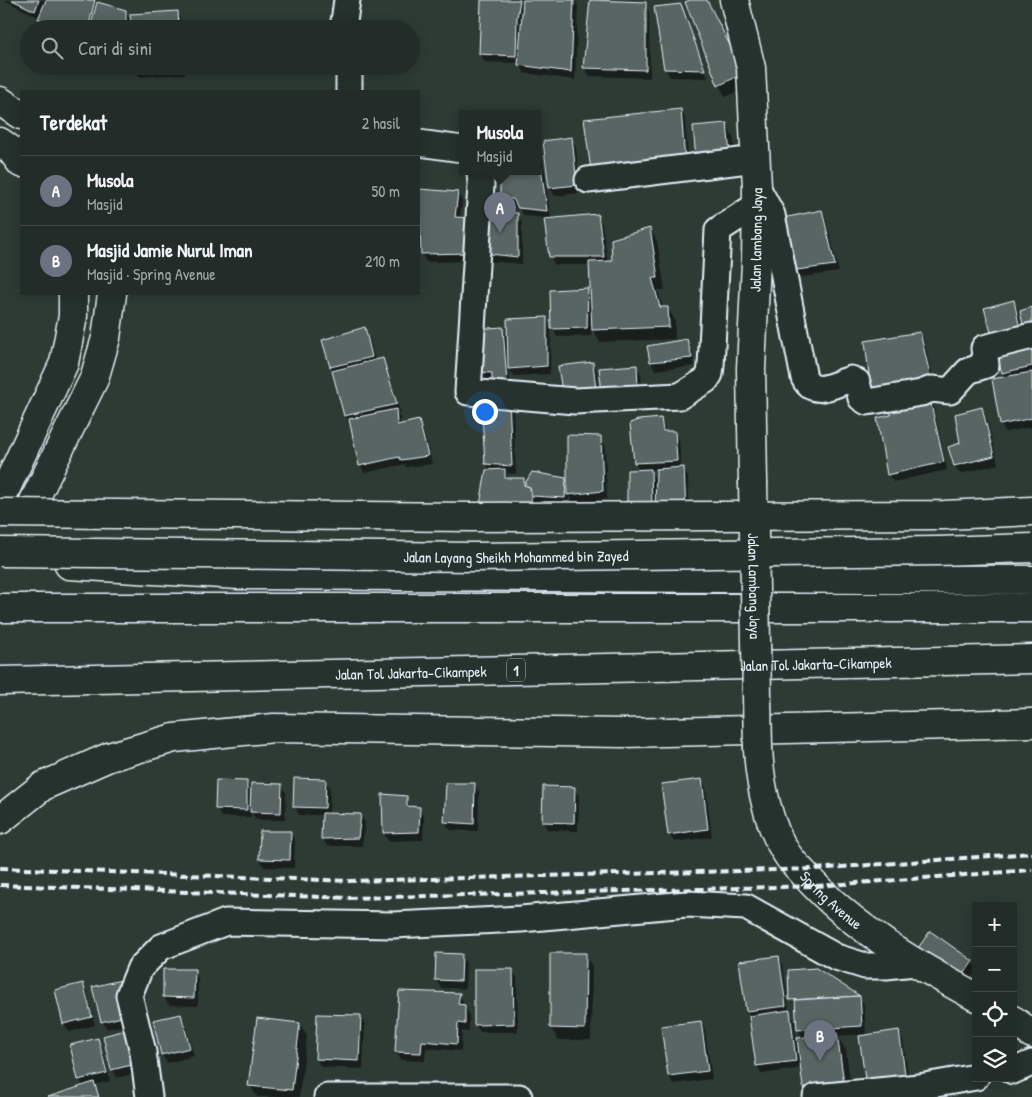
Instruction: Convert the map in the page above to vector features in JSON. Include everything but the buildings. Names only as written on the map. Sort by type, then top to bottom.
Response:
[{"type":"main road","name":"Jalan lambang Jaya","points":[[734,0],[751,68],[756,160],[756,262],[751,369],[753,482]]},
{"type":"main road","points":[[0,101],[20,114]]},
{"type":"main road","points":[[0,142],[11,150],[20,162]]},
{"type":"main road","points":[[73,295],[73,316],[64,363],[2,502],[473,517],[934,515],[1032,511]]},
{"type":"main road","points":[[112,295],[106,338],[94,379],[31,508],[0,561],[239,575],[1032,580]]},
{"type":"main road","name":"Jalan Lambang Jaya","points":[[753,482],[758,749]]},
{"type":"main road","name":"Jalan Layang Sheikh Mohammed bin Zayed","points":[[0,552],[474,557],[1032,548]]},
{"type":"main road","points":[[0,608],[1032,608]]},
{"type":"main road","name":"Jalan Tol Jakarta–Cikampek","points":[[0,682],[1032,659]]},
{"type":"main road","points":[[0,820],[43,786],[110,757],[174,738],[274,728],[623,733],[1032,723]]},
{"type":"main road","name":"Spring Avenue","points":[[758,749],[760,775],[770,821],[788,856],[823,895],[854,921],[915,963],[972,995]]},
{"type":"main road","points":[[1017,1023],[1032,1034]]},
{"type":"street","points":[[344,20],[347,0]]},
{"type":"street","points":[[349,75],[349,90]]},
{"type":"street","points":[[420,143],[459,149]]},
{"type":"street","points":[[588,180],[756,160]]},
{"type":"street","points":[[480,175],[476,284],[468,392],[575,401],[670,397],[680,396],[706,380],[710,374],[711,366],[718,230],[757,196],[772,215],[804,378],[813,389],[820,390],[851,380],[857,382],[861,398],[867,402],[921,393],[932,389],[950,391],[968,371],[986,365],[984,348],[1032,336]]},
{"type":"street","points":[[149,1097],[143,1052],[129,995],[140,968],[161,947],[226,922],[393,925],[521,918],[687,904],[746,906],[836,957],[865,966],[915,963]]},
{"type":"street","points":[[1017,1069],[1032,1063]]},
{"type":"street","points":[[816,1097],[919,1087],[972,1079]]},
{"type":"street","points":[[327,1097],[519,1097]]},
{"type":"railway","points":[[0,868],[350,881],[815,869],[1032,853]]},
{"type":"railway","points":[[0,885],[349,898],[816,886],[1032,870]]},
{"type":"place","name":"Musola","points":[[500,233]]},
{"type":"place","name":"Masjid Jamie Nurul Iman","points":[[820,1061]]}]
